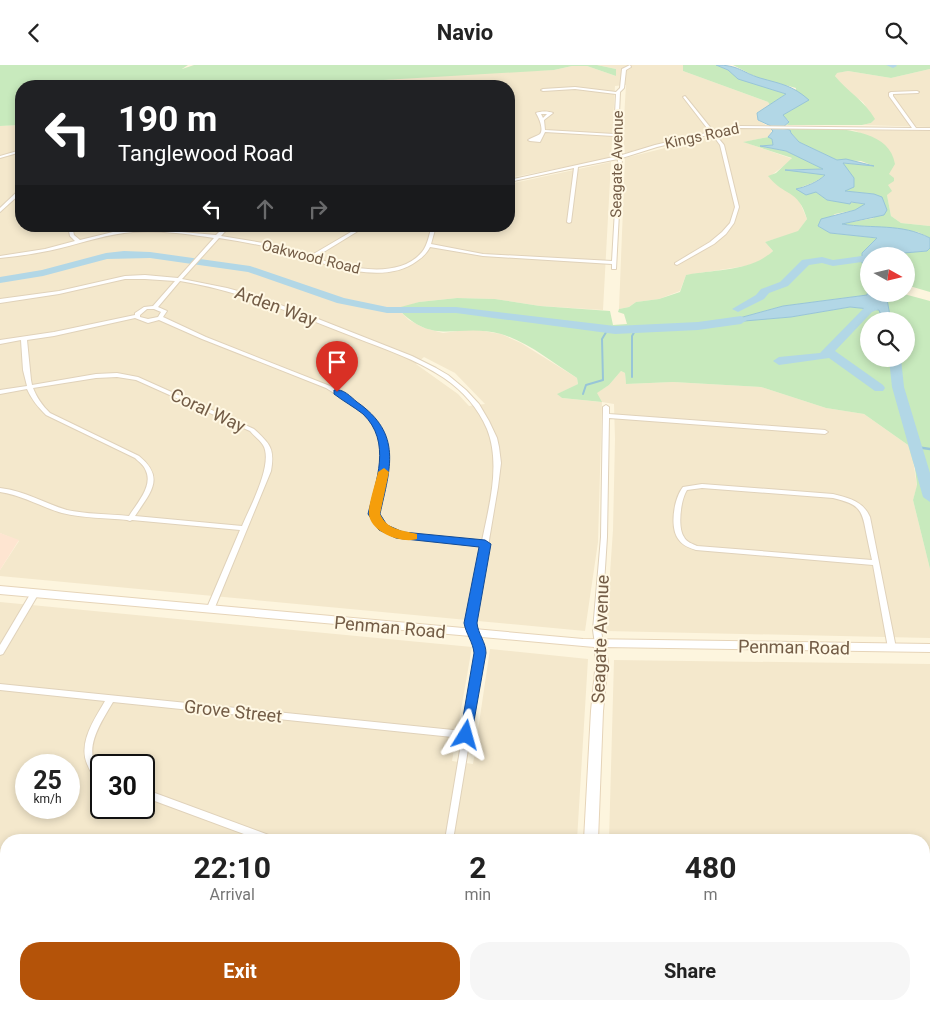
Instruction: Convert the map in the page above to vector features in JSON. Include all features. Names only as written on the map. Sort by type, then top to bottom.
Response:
[{"type":"street","name":"Seagate Avenue","points":[[428,245],[448,247],[483,255],[614,265],[620,157],[616,135],[618,93],[622,88],[624,69],[630,66]]},
{"type":"street","points":[[543,90],[576,88],[618,93]]},
{"type":"street","points":[[915,129],[891,96],[891,93],[917,92]]},
{"type":"street","points":[[677,263],[712,243],[724,233],[735,215],[736,197],[722,145],[685,97]]},
{"type":"street","points":[[542,120],[542,132],[616,135]]},
{"type":"street","name":"Kings Road","points":[[515,180],[620,157],[740,127],[930,129]]},
{"type":"street","points":[[0,157],[15,153]]},
{"type":"street","points":[[569,222],[576,167]]},
{"type":"street","points":[[0,211],[15,197]]},
{"type":"street","points":[[71,232],[72,236],[78,241]]},
{"type":"street","name":"Oakwood Road","points":[[0,257],[45,250],[123,232]]},
{"type":"street","name":"Oakwood Road","points":[[175,232],[265,245],[312,257],[345,269],[377,271],[396,268],[413,261],[423,254],[432,232]]},
{"type":"street","points":[[155,307],[222,232]]},
{"type":"street","points":[[312,257],[353,232]]},
{"type":"street","name":"Arden Way","points":[[0,301],[66,292],[123,277],[179,280],[242,293],[395,350],[426,364],[456,384],[485,417],[496,449],[497,475],[471,623],[480,645],[480,653],[451,834]]},
{"type":"street","points":[[0,342],[24,339],[137,316],[142,309],[155,307],[164,311],[160,318]]},
{"type":"street","points":[[137,316],[148,321],[160,318],[204,338],[328,387],[360,407],[373,421],[385,444],[386,461],[374,514],[378,522],[387,531],[400,536],[485,544]]},
{"type":"street","points":[[24,339],[28,388],[34,401],[48,414],[137,457],[149,466],[152,475],[151,481],[130,519]]},
{"type":"street","name":"Coral Way","points":[[0,391],[96,376],[128,377],[143,381],[244,425],[266,444],[270,459],[263,485],[210,610]]},
{"type":"street","name":"Seagate Avenue","points":[[591,834],[597,711],[602,661],[597,630],[604,537],[606,407]]},
{"type":"street","points":[[606,416],[825,432]]},
{"type":"street","points":[[875,563],[706,549],[685,543],[678,532],[680,494],[685,488],[702,486],[833,496],[848,499],[858,505],[867,517],[892,648]]},
{"type":"street","points":[[0,490],[24,494],[61,511],[130,519],[244,528]]},
{"type":"street","name":"Penman Road","points":[[0,590],[599,644],[930,648]]},
{"type":"street","points":[[0,652],[35,593]]},
{"type":"street","name":"Grove Street","points":[[0,687],[466,735]]},
{"type":"street","points":[[90,765],[87,755],[88,742],[110,699]]},
{"type":"street","points":[[155,797],[255,834]]},
{"type":"shaded area","points":[[597,65],[683,65],[683,71],[768,102],[770,105],[757,113],[758,120],[766,125],[733,125],[625,153],[623,136],[626,85],[615,86],[611,158],[515,177],[515,80],[378,80],[554,70],[572,66],[587,66],[616,76],[616,69]]},
{"type":"shaded area","points":[[930,69],[930,127],[862,125],[871,123],[874,119],[863,102],[847,91],[835,76],[836,73],[848,71],[891,78]]},
{"type":"shaded area","points":[[15,125],[15,232],[515,232],[515,183],[611,162],[603,310],[540,306],[495,299],[457,298],[419,302],[398,309],[409,320],[424,328],[443,333],[472,329],[501,334],[521,343],[577,378],[578,384],[558,394],[562,398],[601,402],[596,393],[609,385],[621,371],[625,373],[626,384],[673,382],[761,387],[826,408],[864,414],[908,445],[913,460],[917,486],[913,500],[930,569],[930,638],[606,631],[613,530],[615,439],[614,404],[602,402],[598,542],[585,631],[0,576],[0,570],[19,541],[0,533],[0,126]],"holes":[[[424,357],[455,373],[485,404],[469,406],[458,394],[416,364]]]},
{"type":"shaded area","points":[[741,129],[773,129],[768,137],[744,142],[793,159],[769,177],[798,198],[807,219],[798,232],[765,242],[773,251],[764,260],[746,266],[686,275],[680,291],[659,299],[636,302],[629,307],[619,309],[625,158]]},
{"type":"shaded area","points":[[853,130],[930,131],[930,226],[901,223],[891,216],[887,195],[888,174],[875,139]]},
{"type":"shaded area","points":[[0,533],[19,540],[0,570]]},
{"type":"shaded area","points":[[0,602],[472,647],[452,761],[473,764],[490,649],[588,659],[577,834],[0,834]]},
{"type":"shaded area","points":[[614,660],[930,664],[930,834],[609,834]]},
{"type":"green space","points":[[0,65],[188,65],[182,69],[194,65],[597,65],[616,69],[616,76],[587,66],[572,66],[554,70],[384,80],[15,80],[15,125],[0,126]]},
{"type":"green space","points":[[683,65],[716,65],[728,70],[739,79],[786,94],[770,105],[768,102],[683,71]]},
{"type":"green space","points":[[733,65],[930,65],[930,69],[891,78],[848,71],[837,73],[835,76],[866,107],[875,119],[871,123],[862,125],[787,125],[789,121],[782,115],[792,110],[796,88],[758,78]]},
{"type":"green space","points":[[788,129],[850,131],[866,134],[880,141],[890,150],[895,164],[889,174],[894,178],[894,181],[888,185],[892,191],[887,195],[891,216],[901,223],[930,226],[930,238],[918,232],[841,224],[874,218],[874,194],[844,191],[851,175],[842,163],[874,166],[861,161],[837,160],[799,142]]},
{"type":"green space","points":[[768,137],[772,139],[773,145],[760,146],[786,151],[824,169],[787,169],[825,175],[797,189],[816,192],[827,200],[866,204],[855,210],[835,214],[818,226],[830,233],[877,238],[872,247],[860,247],[860,296],[783,306],[725,322],[791,317],[850,307],[879,310],[880,312],[860,312],[860,367],[915,367],[915,312],[889,312],[888,303],[915,303],[915,297],[930,301],[930,569],[913,500],[917,485],[915,468],[908,445],[864,414],[826,408],[761,387],[673,382],[626,384],[625,373],[621,371],[609,385],[597,393],[602,402],[562,398],[557,394],[578,384],[577,378],[521,342],[501,334],[485,331],[435,331],[411,320],[397,308],[419,302],[457,298],[495,299],[540,306],[610,311],[613,325],[627,324],[624,314],[618,312],[619,309],[629,307],[636,302],[659,299],[680,292],[686,275],[732,269],[754,263],[773,251],[765,242],[798,231],[807,219],[795,197],[774,183],[768,176],[776,173],[792,158],[743,142]]},
{"type":"green space","points":[[930,248],[930,292],[915,288],[915,252],[927,251]]},
{"type":"water","points":[[716,65],[735,68],[786,86],[809,100],[783,115],[789,122],[782,128],[790,130],[799,142],[837,160],[846,159],[874,166],[843,163],[854,178],[854,187],[845,191],[874,194],[882,197],[887,210],[884,215],[842,224],[898,228],[919,233],[930,238],[930,248],[927,251],[915,252],[915,247],[868,247],[877,238],[830,233],[818,226],[821,219],[855,210],[865,204],[851,202],[850,204],[827,200],[816,192],[806,195],[796,189],[811,184],[825,175],[785,170],[823,169],[786,151],[760,146],[773,145],[772,139],[768,137],[773,131],[770,128],[771,126],[758,120],[757,113],[786,94],[738,79],[728,70]]},
{"type":"water","points":[[860,296],[860,303],[888,303],[889,312],[850,307],[791,317],[721,323],[783,306]]},
{"type":"waterway","points":[[0,280],[43,273],[106,256],[124,254],[150,255],[250,269],[341,301],[387,310],[456,310],[615,330],[698,326],[741,320]]},
{"type":"waterway","points":[[738,309],[760,297],[765,291],[784,284],[806,262],[822,260],[833,263],[860,259]]},
{"type":"waterway","points":[[779,361],[824,356],[868,310],[882,304]]},
{"type":"waterway","points":[[583,394],[586,385],[603,380],[602,339],[608,329]]},
{"type":"waterway","points":[[632,377],[632,336],[636,329]]},
{"type":"waterway","points":[[828,352],[879,388]]},
{"type":"waterway","points":[[896,367],[898,387],[930,497]]},
{"type":"waterway","points":[[916,447],[930,449]]},
{"type":"slow traffic","points":[[384,472],[374,514],[378,522],[387,531],[400,536],[413,537]]},
{"type":"route","points":[[337,392],[346,396],[367,413],[382,435],[385,444],[386,461],[374,514],[378,522],[387,531],[400,536],[485,544],[471,623],[472,630],[480,645],[480,653],[466,735]]}]
